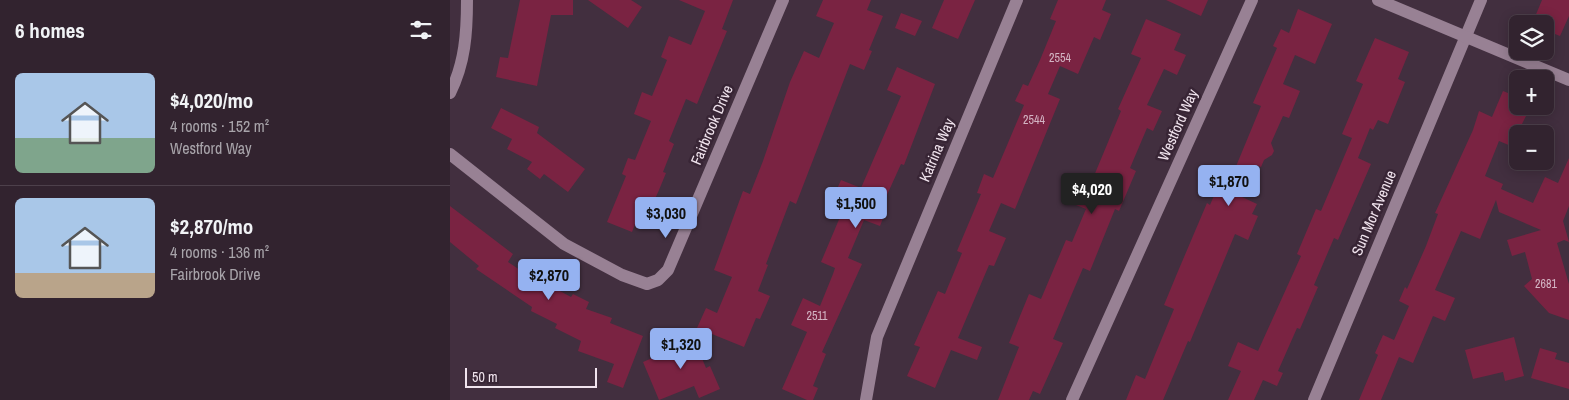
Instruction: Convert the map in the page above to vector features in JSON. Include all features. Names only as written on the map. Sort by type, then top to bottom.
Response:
[{"type":"street","points":[[450,93],[457,78],[465,51],[467,0]]},
{"type":"street","name":"Fairbrook Drive","points":[[450,154],[564,244],[622,275],[647,284],[658,280],[668,270],[783,0]]},
{"type":"street","name":"Katrina Way","points":[[866,400],[877,337],[1017,0]]},
{"type":"street","name":"Westford Way","points":[[1072,400],[1252,0]]},
{"type":"street","points":[[1378,0],[1569,80]]},
{"type":"street","name":"Sun Mor Avenue","points":[[1314,400],[1481,0]]},
{"type":"building","points":[[520,0],[573,0],[573,15],[551,15],[537,86],[496,77],[500,57],[508,58]]},
{"type":"building","points":[[588,0],[631,0],[642,7],[628,28]]},
{"type":"building","points":[[679,0],[733,0],[722,29],[727,31],[697,104],[686,99],[669,141],[674,144],[663,172],[666,173],[649,212],[641,209],[632,232],[607,222],[626,176],[622,174],[628,158],[635,160],[651,121],[634,114],[642,92],[652,96],[667,60],[661,57],[669,36],[691,45],[705,11]]},
{"type":"building","points":[[823,0],[871,0],[867,10],[883,16],[869,50],[872,51],[864,70],[850,64],[796,204],[790,201],[766,264],[768,265],[758,291],[770,296],[760,319],[756,318],[744,347],[697,328],[706,308],[717,313],[732,277],[714,270],[743,191],[750,194],[790,82],[804,51],[819,58],[834,23],[816,16]]},
{"type":"building","points":[[944,0],[975,0],[958,39],[932,28]]},
{"type":"building","points":[[1058,0],[1106,0],[1102,10],[1111,14],[1100,40],[1094,37],[1078,74],[1060,66],[1048,94],[1060,99],[1015,209],[1001,203],[989,231],[1006,238],[994,266],[989,265],[958,338],[982,347],[977,360],[951,350],[935,388],[907,376],[920,347],[914,345],[938,291],[945,294],[962,253],[957,251],[981,194],[977,193],[984,174],[993,178],[1024,105],[1015,101],[1023,84],[1028,86],[1040,60],[1056,21],[1050,19]]},
{"type":"building","points":[[1166,0],[1208,0],[1201,16]]},
{"type":"building","points":[[1542,0],[1569,0],[1569,16],[1560,36],[1554,34],[1554,15],[1536,15]]},
{"type":"building","points":[[1298,9],[1332,24],[1315,64],[1295,55],[1283,84],[1300,91],[1289,118],[1283,116],[1271,143],[1274,151],[1272,155],[1264,160],[1261,167],[1256,165],[1242,197],[1257,204],[1252,214],[1258,216],[1248,240],[1235,234],[1190,342],[1188,341],[1163,400],[1126,400],[1136,375],[1145,379],[1174,309],[1164,305],[1207,203],[1210,205],[1224,172],[1232,176],[1261,106],[1253,103],[1277,48],[1273,46],[1281,29],[1289,33]]},
{"type":"building","points":[[901,13],[922,21],[915,36],[895,28]]},
{"type":"building","points":[[1146,19],[1181,34],[1174,50],[1186,55],[1177,75],[1164,69],[1147,105],[1162,111],[1153,131],[1147,128],[1130,168],[1136,171],[1119,211],[1115,209],[1090,271],[1083,268],[1053,339],[1063,343],[1040,394],[1033,391],[1029,400],[998,400],[1019,347],[1009,343],[1029,294],[1041,299],[1066,240],[1072,242],[1086,209],[1066,201],[1076,177],[1091,183],[1121,111],[1118,109],[1141,58],[1131,54]]},
{"type":"building","points":[[1375,38],[1409,52],[1398,79],[1405,82],[1388,124],[1378,120],[1373,130],[1370,128],[1358,158],[1371,164],[1338,240],[1334,238],[1314,285],[1318,287],[1300,329],[1297,328],[1278,371],[1283,373],[1277,386],[1263,380],[1254,400],[1228,400],[1241,371],[1228,366],[1238,342],[1258,351],[1301,256],[1297,254],[1316,209],[1321,211],[1352,138],[1342,134],[1363,84],[1356,81]]},
{"type":"building","points":[[897,67],[935,84],[904,165],[901,164],[882,206],[887,208],[880,226],[864,220],[848,258],[862,264],[822,352],[826,354],[813,386],[818,388],[813,400],[807,400],[782,389],[807,332],[791,325],[803,298],[820,306],[835,268],[821,262],[843,210],[830,205],[841,180],[861,188],[901,96],[887,90]]},
{"type":"building","points":[[1503,91],[1509,93],[1509,115],[1526,115],[1522,125],[1509,125],[1509,145],[1499,141],[1485,176],[1503,184],[1501,189],[1533,203],[1545,177],[1558,183],[1569,158],[1569,206],[1563,221],[1569,242],[1564,240],[1557,243],[1569,284],[1569,320],[1549,313],[1524,286],[1532,279],[1525,252],[1512,256],[1507,240],[1541,230],[1499,212],[1496,200],[1480,239],[1461,231],[1435,290],[1455,298],[1445,321],[1433,316],[1413,363],[1399,357],[1381,400],[1359,400],[1378,355],[1375,353],[1383,335],[1394,340],[1409,306],[1399,301],[1405,287],[1407,289],[1426,246],[1438,214],[1435,213],[1473,130],[1479,111],[1492,117]]},
{"type":"building","points":[[501,108],[539,127],[537,133],[585,169],[568,192],[544,174],[540,179],[527,169],[532,162],[507,149],[512,139],[491,128]]},
{"type":"building","points":[[450,206],[513,254],[508,262],[544,286],[545,283],[571,297],[573,294],[589,302],[586,309],[612,318],[610,323],[643,336],[623,388],[607,382],[614,364],[578,351],[581,341],[555,328],[557,324],[531,311],[532,307],[476,269],[479,266],[450,242]]},
{"type":"building","points":[[691,332],[706,368],[710,366],[720,389],[699,398],[694,386],[659,400],[643,362],[678,347],[674,338]]},
{"type":"building","points":[[1514,337],[1524,376],[1505,381],[1503,372],[1473,379],[1465,350]]},
{"type":"building","points":[[1540,348],[1557,353],[1555,359],[1569,363],[1569,389],[1531,378]]}]
